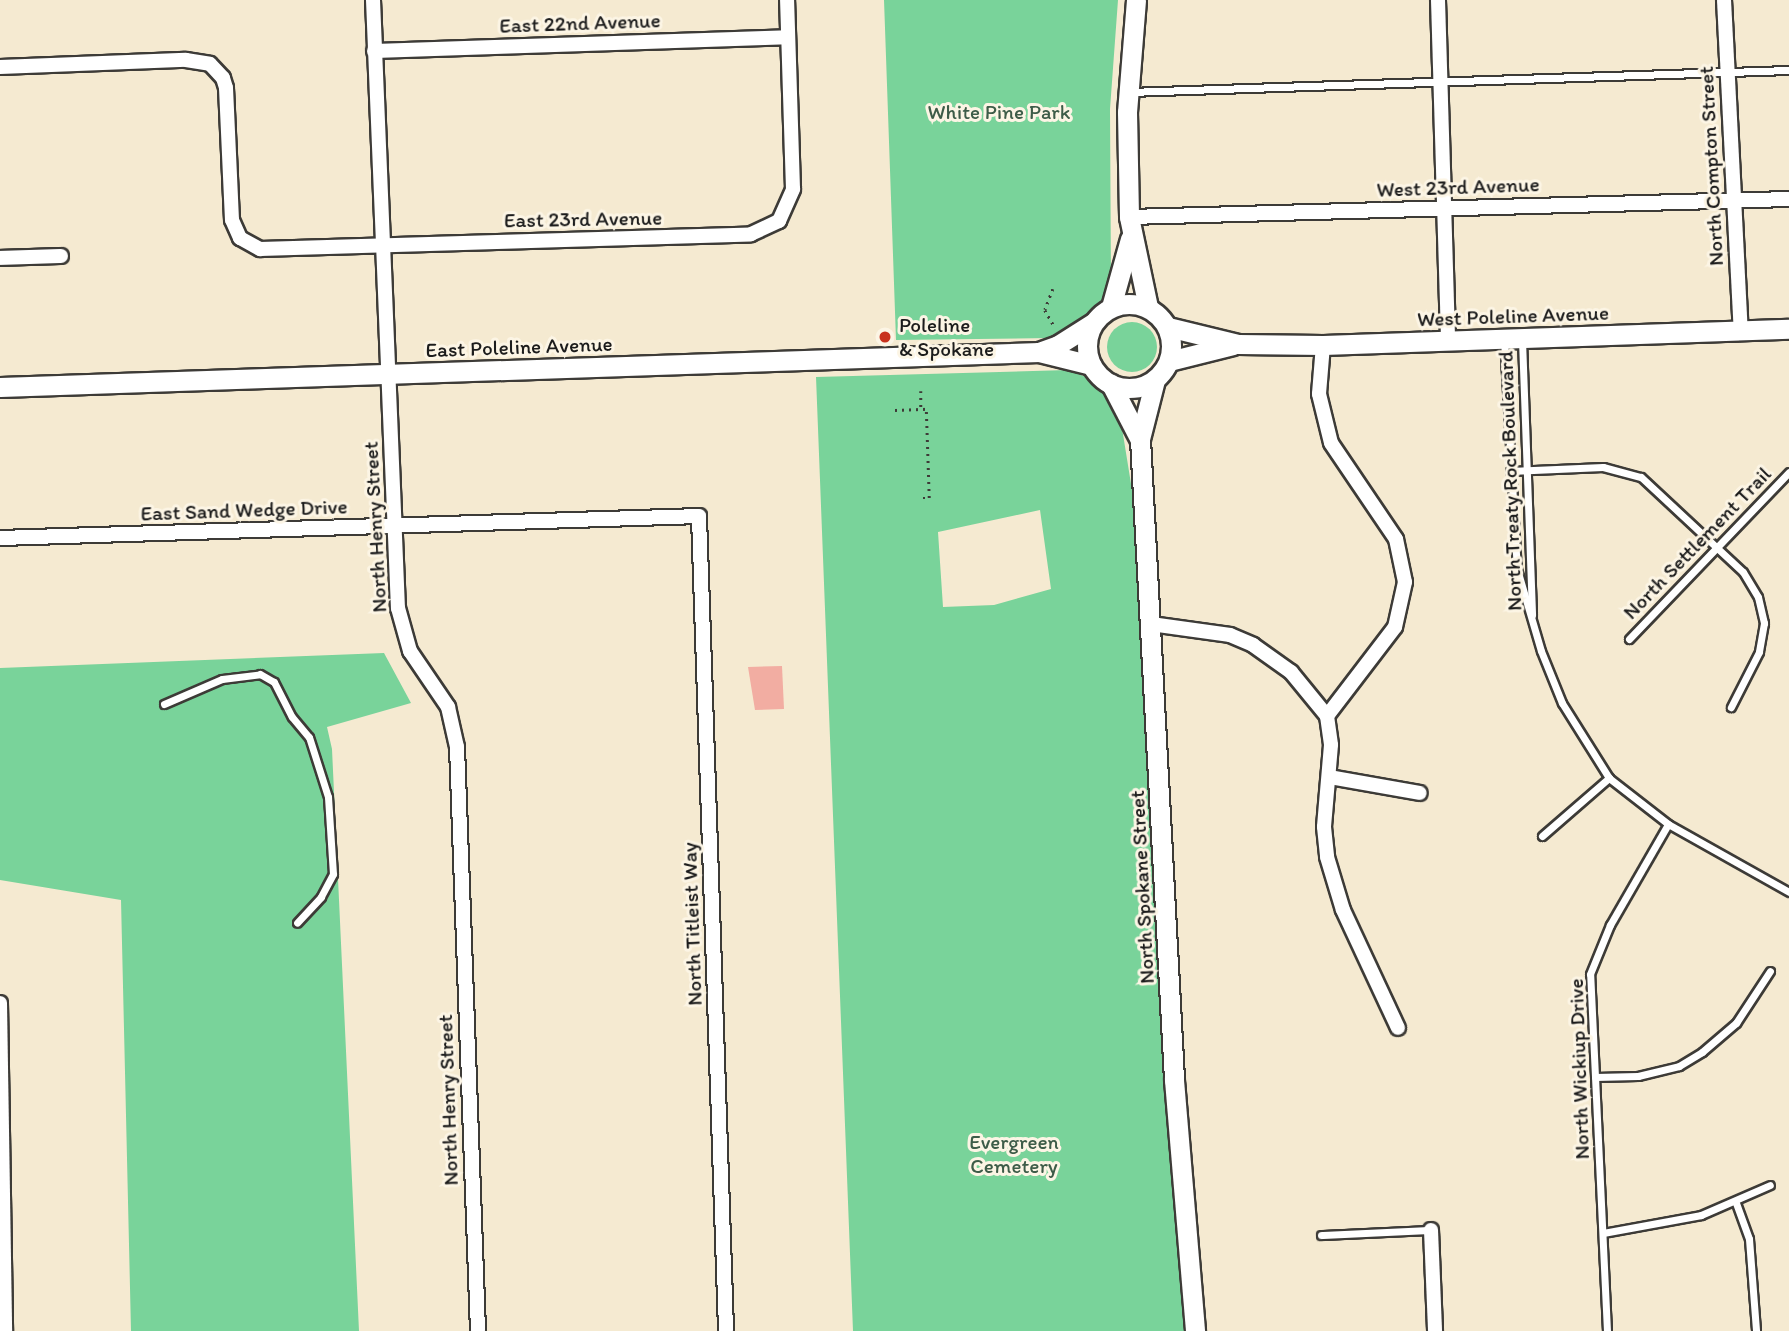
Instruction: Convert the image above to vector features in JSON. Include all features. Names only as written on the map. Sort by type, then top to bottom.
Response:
[{"type":"main road","points":[[1136,0],[1129,92],[1130,239],[1148,307],[1168,327],[1169,361],[1155,380],[1133,388],[1111,384],[1091,365],[1088,336],[1093,323],[1111,307],[1130,303],[1148,307]]},
{"type":"main road","points":[[1111,307],[1130,239]]},
{"type":"main road","name":"East Poleline Avenue","points":[[1039,352],[1058,345],[1093,323]]},
{"type":"main road","name":"West Poleline Avenue","points":[[1168,327],[1238,344],[1323,345],[1789,329]]},
{"type":"main road","name":"West Poleline Avenue","points":[[1169,361],[1238,344]]},
{"type":"main road","name":"East Poleline Avenue","points":[[0,387],[1039,352],[1091,365]]},
{"type":"main road","name":"North Spokane Street","points":[[1155,380],[1140,439],[1174,1080],[1195,1331]]},
{"type":"main road","name":"North Spokane Street","points":[[1111,384],[1140,439]]},
{"type":"street","name":"North Henry Street","points":[[373,0],[394,526],[402,626],[410,650],[448,707],[457,747],[478,1331]]},
{"type":"street","points":[[787,0],[788,37]]},
{"type":"street","points":[[1438,0],[1448,341]]},
{"type":"street","name":"North Compton Street","points":[[1724,0],[1741,330]]},
{"type":"street","name":"East 22nd Avenue","points":[[374,51],[788,37]]},
{"type":"street","name":"East 23rd Avenue","points":[[0,67],[186,61],[210,64],[223,78],[226,88],[232,220],[240,238],[260,249],[714,237],[751,234],[779,221],[791,198],[793,175],[788,37]]},
{"type":"street","name":"West 23rd Avenue","points":[[1129,217],[1789,198]]},
{"type":"street","points":[[0,258],[61,256]]},
{"type":"street","points":[[1323,345],[1319,394],[1327,433],[1396,539],[1405,582],[1395,627],[1327,716]]},
{"type":"street","name":"East Sand Wedge Drive","points":[[0,538],[699,516]]},
{"type":"street","name":"North Titleist Way","points":[[699,516],[726,1331]]},
{"type":"street","points":[[1151,624],[1230,635],[1252,645],[1291,672],[1327,716],[1330,777],[1324,827],[1327,857],[1343,910],[1398,1028]]},
{"type":"street","points":[[1330,777],[1420,793]]},
{"type":"street","points":[[1,1003],[5,1331]]},
{"type":"street","points":[[1431,1230],[1435,1331]]},
{"type":"lane","points":[[1129,92],[1789,70]]},
{"type":"lane","name":"North Treaty Rock Boulevard","points":[[1513,338],[1529,471],[1532,622]]},
{"type":"lane","name":"North Treaty Rock Boulevard","points":[[1513,338],[1510,471],[1517,569],[1557,693],[1609,778],[1668,824],[1789,892]]},
{"type":"lane","points":[[1510,471],[1603,467],[1641,477],[1743,572],[1758,597],[1764,623],[1759,652],[1731,707]]},
{"type":"lane","name":"North Settlement Trail","points":[[1629,639],[1789,472]]},
{"type":"lane","points":[[164,705],[222,678],[260,674],[274,682],[292,717],[309,737],[328,797],[333,874],[321,897],[297,923]]},
{"type":"lane","points":[[1542,836],[1609,778]]},
{"type":"lane","name":"North Wickiup Drive","points":[[1607,1331],[1590,974],[1609,925],[1668,824]]},
{"type":"lane","points":[[1595,1077],[1638,1076],[1679,1066],[1702,1052],[1736,1023],[1770,971]]},
{"type":"lane","points":[[1603,1233],[1701,1215],[1736,1203],[1770,1185]]},
{"type":"lane","points":[[1736,1203],[1749,1239],[1756,1331]]},
{"type":"lane","points":[[1321,1235],[1431,1230]]},
{"type":"path","points":[[1053,289],[1045,310],[1059,333]]},
{"type":"path","points":[[920,391],[921,409]]},
{"type":"path","points":[[895,410],[927,409],[929,498],[923,498]]},
{"type":"green space","name":"White Pine Park","points":[[884,0],[1118,0],[1110,109],[1111,286],[1102,305],[1078,327],[1051,338],[896,340]]},
{"type":"green space","points":[[1132,322],[1150,329],[1157,347],[1150,365],[1132,372],[1114,365],[1107,347],[1114,329]]},
{"type":"green space","name":"Evergreen Cemetery","points":[[1068,370],[1094,380],[1105,392],[1122,428],[1132,490],[1142,490],[1195,1331],[853,1331],[816,377]],"holes":[[[1040,510],[1051,589],[994,605],[943,607],[938,532]]]},
{"type":"green space","points":[[384,653],[411,703],[327,727],[332,749],[359,1331],[131,1331],[121,900],[0,880],[0,668]]},
{"type":"building","points":[[782,666],[784,709],[755,710],[748,667]]},
{"type":"place","name":"Poleline & Spokane","points":[[885,337]]}]
